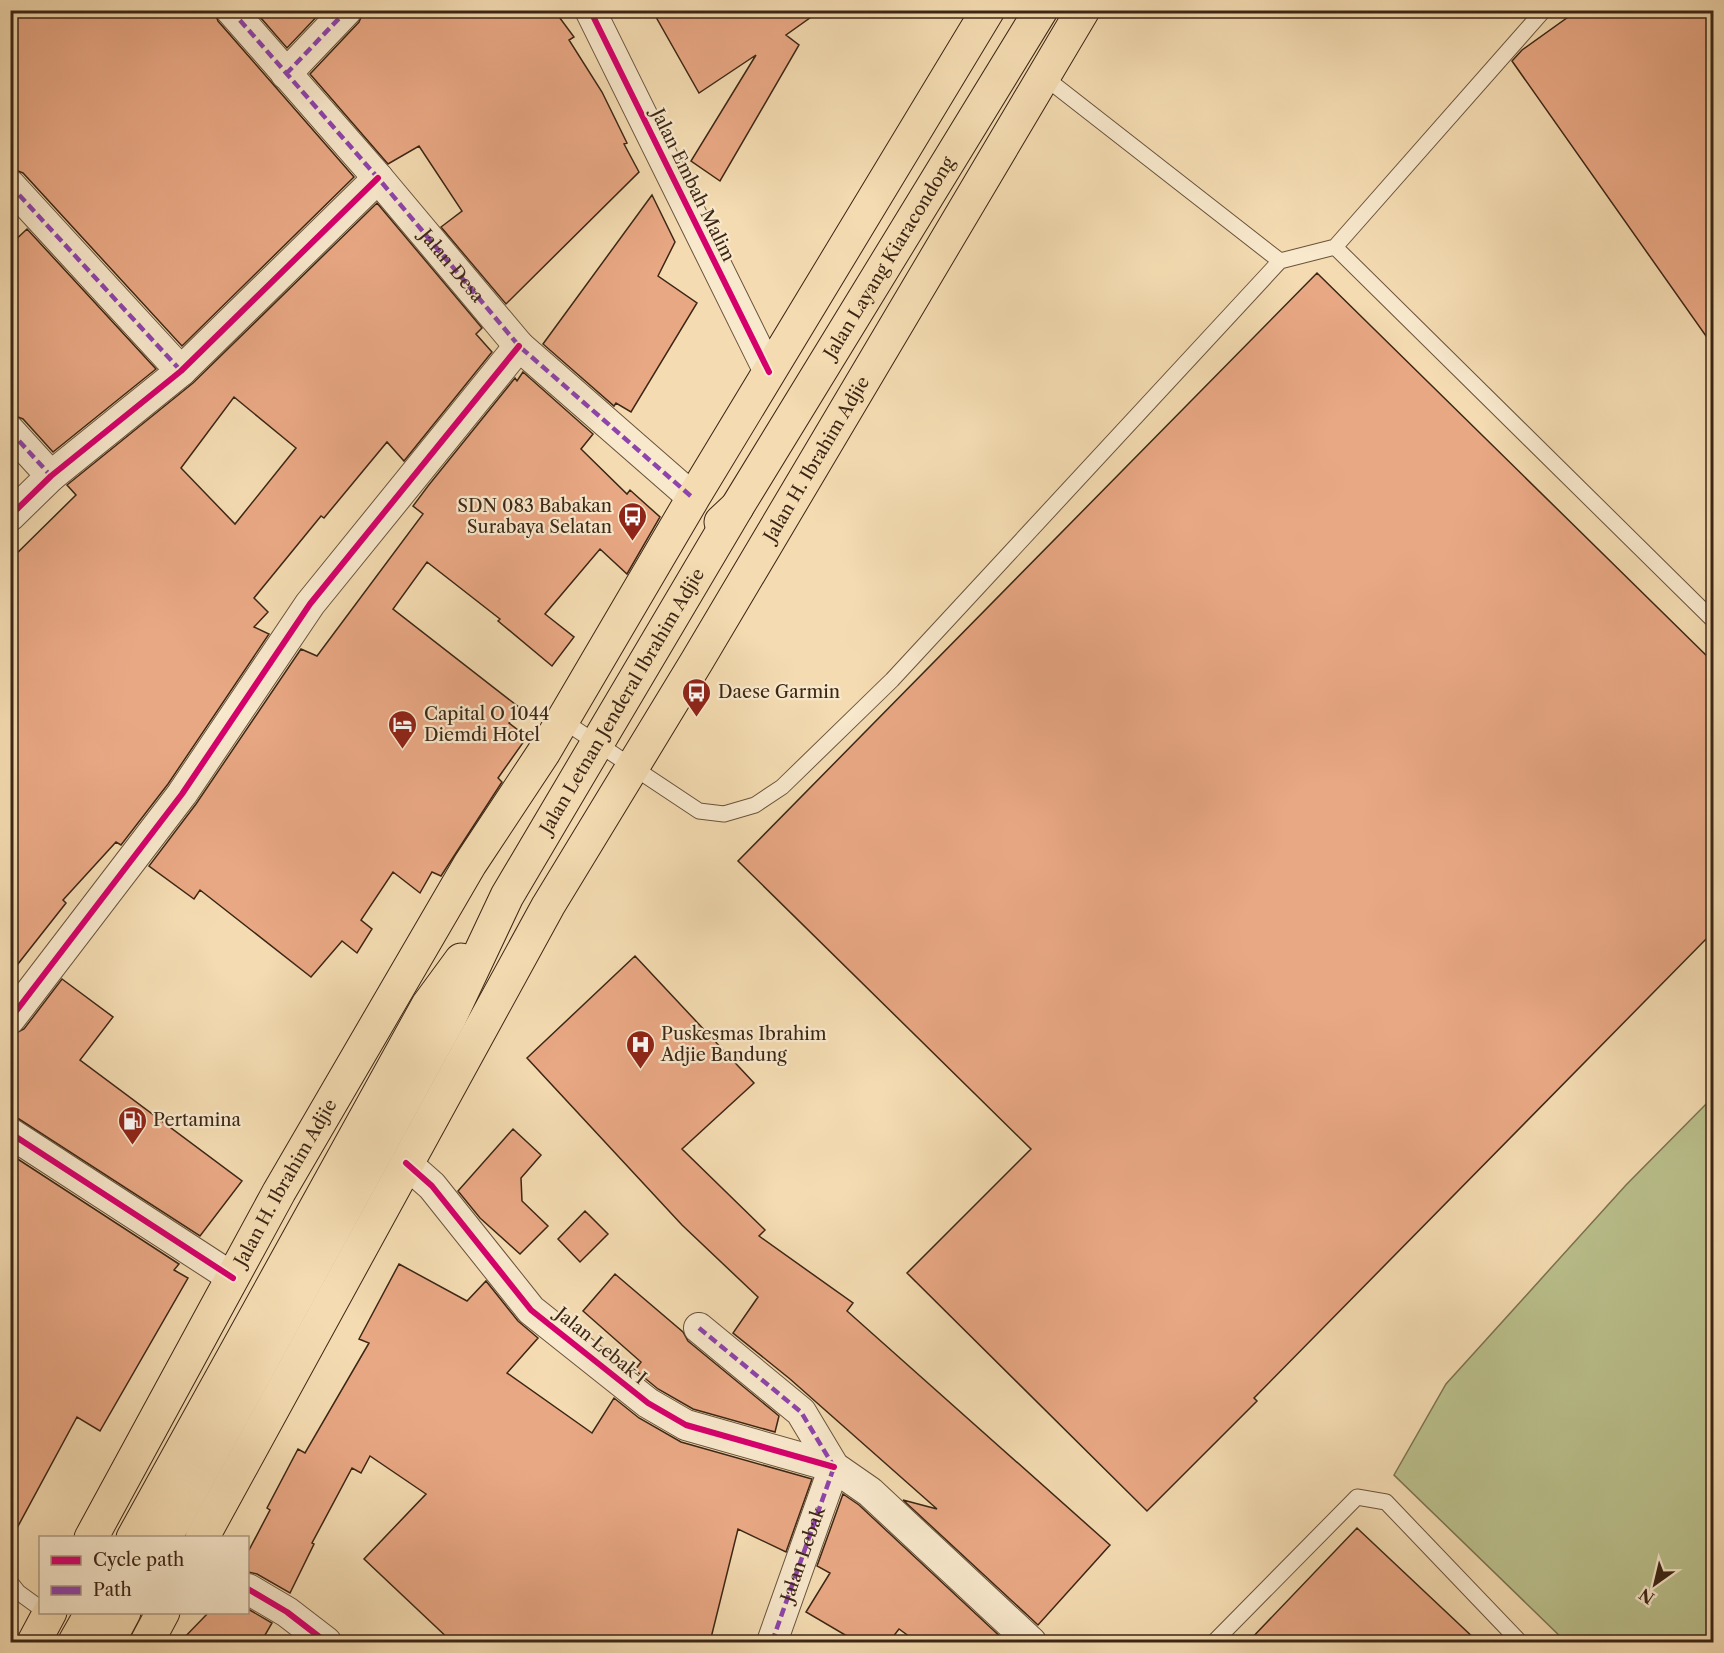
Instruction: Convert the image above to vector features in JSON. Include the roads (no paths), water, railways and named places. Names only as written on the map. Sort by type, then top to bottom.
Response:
[{"type":"main road","name":"Jalan H. Ibrahim Adjie","points":[[92,1536],[279,1192],[470,864],[544,752],[768,372],[988,10]]},
{"type":"main road","name":"Jalan Layang Kiaracondong","points":[[629,610],[737,507],[1041,10]]},
{"type":"main road","name":"Jalan H. Ibrahim Adjie","points":[[203,1536],[548,906],[697,661],[1083,10]]},
{"type":"main road","name":"Jalan Layang Kiaracondong","points":[[697,661],[737,507]]},
{"type":"main road","name":"Jalan Letnan Jenderal Ibrahim Adjie","points":[[507,896],[737,507]]},
{"type":"main road","name":"Jalan H. Ibrahim Adjie","points":[[166,1536],[439,1011],[470,864]]},
{"type":"main road","name":"Jalan H. Ibrahim Adjie","points":[[134,1536],[507,896]]},
{"type":"main road","name":"Jalan H. Ibrahim Adjie","points":[[439,1011],[548,906]]},
{"type":"main road","points":[[34,1642],[70,1624],[115,1614]]},
{"type":"main road","points":[[147,1642],[162,1614]]},
{"type":"street","name":"Jalan Desa","points":[[231,10],[378,178],[519,346],[693,498]]},
{"type":"street","points":[[286,74],[347,10]]},
{"type":"street","name":"Jalan Embah Malim","points":[[590,10],[768,372]]},
{"type":"street","points":[[10,516],[51,476],[181,371],[378,178]]},
{"type":"street","points":[[10,185],[181,371]]},
{"type":"street","points":[[10,1019],[182,794],[310,604],[519,346]]},
{"type":"street","points":[[10,430],[51,476]]},
{"type":"street","points":[[10,1133],[233,1278]]},
{"type":"street","name":"Jalan Lebak I","points":[[406,1163],[432,1185],[531,1310],[648,1403],[686,1425],[834,1467]]},
{"type":"street","points":[[699,1328],[801,1412],[834,1467],[870,1492],[1031,1642]]},
{"type":"street","name":"Jalan Lebak","points":[[772,1642],[834,1467]]},
{"type":"street","points":[[249,1590],[287,1612],[326,1642]]},
{"type":"lane","points":[[562,720],[699,811],[714,815],[755,805],[782,787],[892,680],[1280,261],[1335,247],[1544,10]]},
{"type":"lane","points":[[1043,76],[1280,261]]},
{"type":"lane","points":[[1335,247],[1713,621]]},
{"type":"lane","points":[[1214,1642],[1357,1497],[1386,1502],[1520,1642]]},
{"type":"lane","points":[[10,1582],[18,1592],[39,1605]]},
{"type":"lane","points":[[54,1614],[70,1624]]},
{"type":"place","name":"SDN 083 Babakan Surabaya Selatan","points":[[633,542]]},
{"type":"place","name":"Daese Garmin","points":[[697,718]]},
{"type":"place","name":"Capital O 1044 Diemdi Hotel","points":[[403,750]]},
{"type":"place","name":"Puskesmas Ibrahim Adjie Bandung","points":[[640,1070]]},
{"type":"place","name":"Pertamina","points":[[132,1146]]}]
